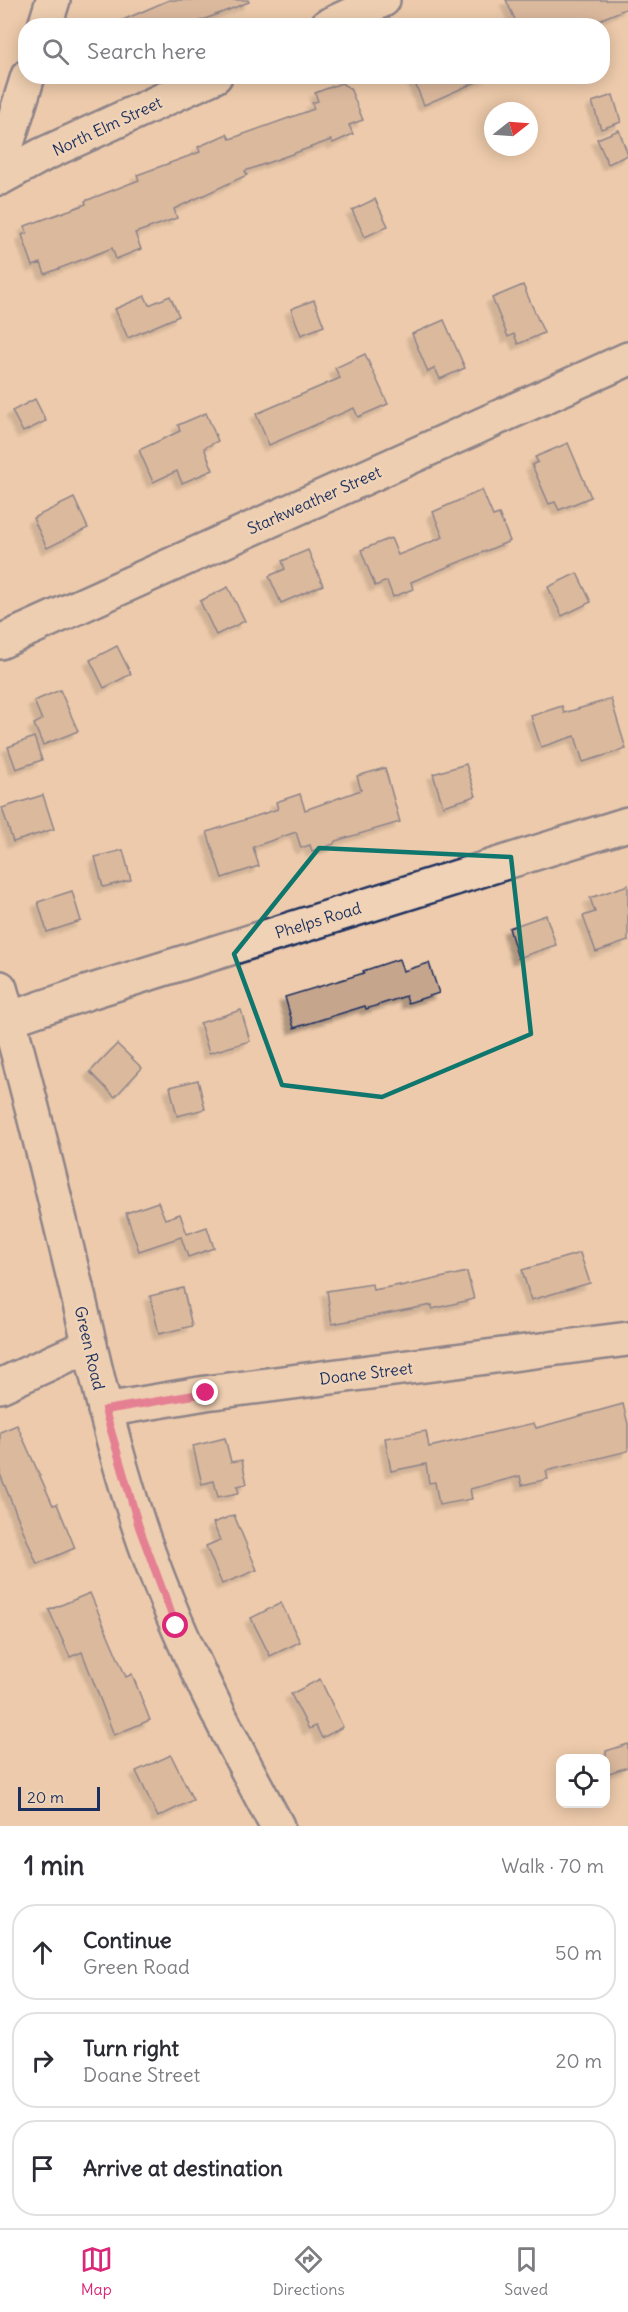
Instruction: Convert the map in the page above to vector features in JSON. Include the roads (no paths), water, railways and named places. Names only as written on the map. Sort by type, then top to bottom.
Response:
[{"type":"street","points":[[47,18],[53,0]]},
{"type":"street","points":[[344,18],[383,0]]},
{"type":"street","points":[[0,166],[26,84]]},
{"type":"street","name":"North Elm Street","points":[[0,178],[42,155],[197,84]]},
{"type":"street","name":"Starkweather Street","points":[[0,642],[628,358]]},
{"type":"street","name":"Phelps Road","points":[[9,1019],[628,824]]},
{"type":"street","name":"Green Road","points":[[0,988],[105,1410],[139,1527],[176,1626],[277,1826]]},
{"type":"street","name":"Doane Street","points":[[105,1410],[206,1393],[628,1339]]},
{"type":"street","points":[[0,1386],[90,1346]]}]
